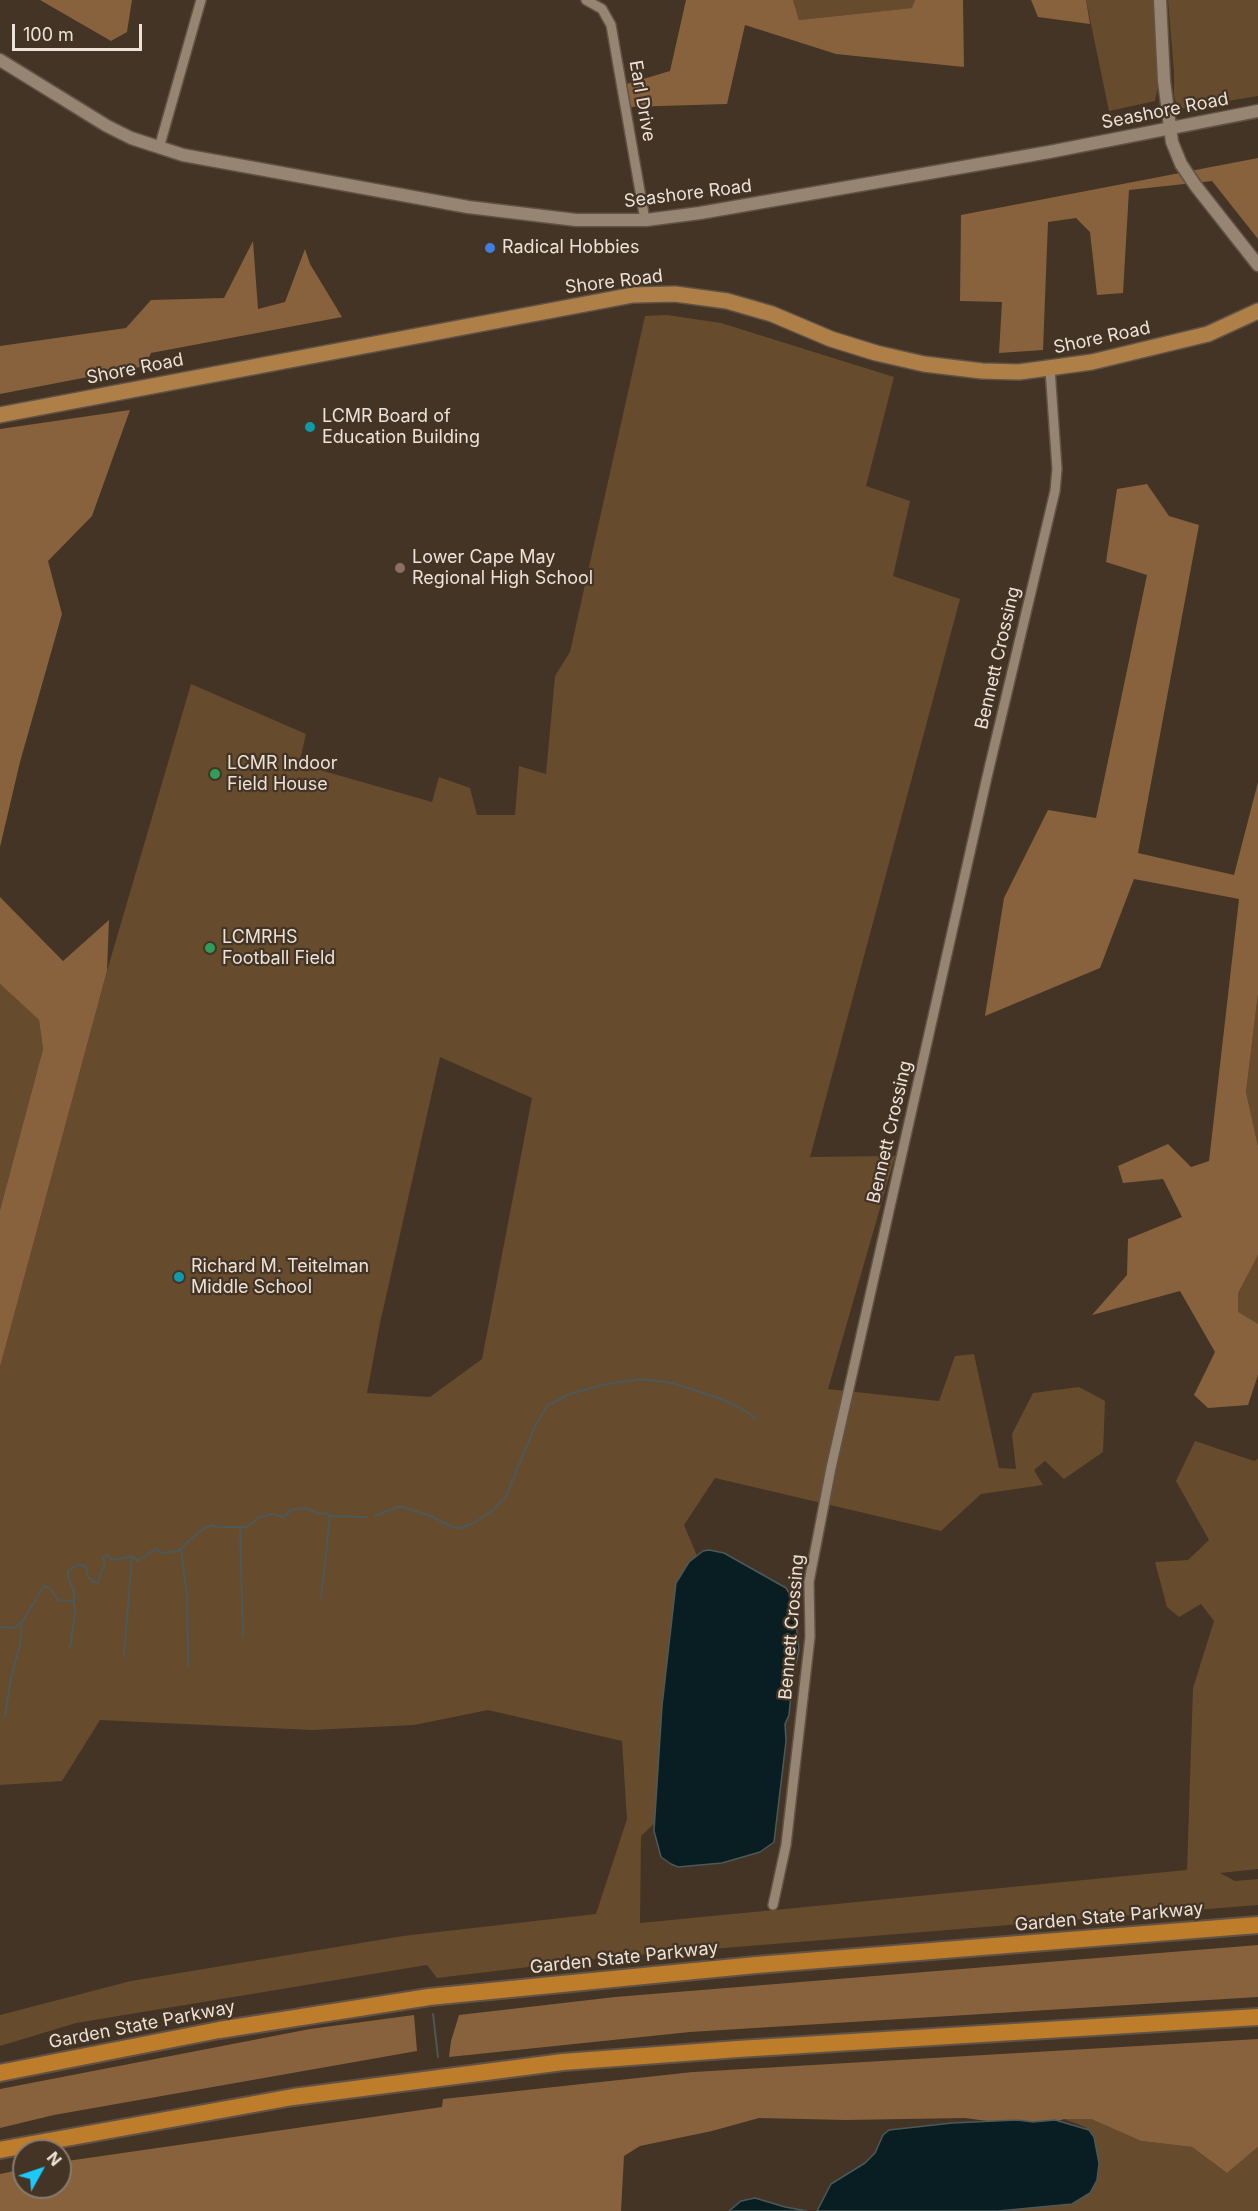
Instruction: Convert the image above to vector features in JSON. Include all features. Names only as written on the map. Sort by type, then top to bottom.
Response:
[{"type":"highway","name":"Garden State Parkway","points":[[0,2073],[219,2030],[429,1997],[721,1968],[1258,1925]]},
{"type":"highway","points":[[0,2150],[293,2097],[438,2076],[563,2062],[1258,2017]]},
{"type":"main road","name":"Shore Road","points":[[0,415],[621,297],[659,294],[701,296],[772,314],[858,348],[924,364],[982,371],[1019,372],[1050,369],[1184,340],[1230,325],[1258,311]]},
{"type":"street","points":[[159,148],[201,0]]},
{"type":"street","name":"Earl Drive","points":[[586,0],[602,9],[611,25],[645,220]]},
{"type":"street","points":[[1160,0],[1164,81],[1172,142],[1181,164],[1195,185],[1258,265]]},
{"type":"street","name":"Seashore Road","points":[[0,60],[107,126],[159,148],[219,163],[503,212],[576,220],[645,220],[700,213],[1025,156],[1258,111]]},
{"type":"street","name":"Bennett Crossing","points":[[773,1905],[786,1845],[808,1649],[808,1582],[834,1457],[980,811],[1056,486],[1057,469],[1050,369]]},
{"type":"shaded area","points":[[40,0],[132,0],[127,32],[111,41]]},
{"type":"shaded area","points":[[686,0],[793,0],[799,20],[912,8],[915,0],[963,0],[964,67],[836,54],[745,25],[727,104],[627,107],[623,85],[670,71]]},
{"type":"shaded area","points":[[793,0],[915,0],[913,8],[799,20]]},
{"type":"shaded area","points":[[1031,0],[1086,0],[1090,24],[1038,17]]},
{"type":"shaded area","points":[[1086,0],[1155,0],[1160,76],[1155,101],[1109,111]]},
{"type":"shaded area","points":[[1168,0],[1258,0],[1258,96],[1178,109],[1174,96]]},
{"type":"shaded area","points":[[1258,158],[1258,239],[1212,181],[1129,190],[1123,293],[1097,295],[1090,232],[1076,218],[1048,222],[1043,350],[999,353],[1002,302],[960,301],[961,215]]},
{"type":"shaded area","points":[[253,241],[258,309],[285,302],[305,249],[310,264],[342,317],[151,353],[145,366],[0,394],[0,346],[126,328],[151,300],[224,298]]},
{"type":"shaded area","points":[[667,315],[721,323],[894,377],[866,486],[910,501],[893,576],[960,599],[810,1157],[895,1156],[828,1389],[939,1401],[955,1356],[974,1354],[999,1468],[1016,1469],[1012,1434],[1033,1393],[1079,1387],[1105,1401],[1103,1452],[1064,1479],[1045,1461],[1034,1470],[1043,1485],[981,1494],[941,1531],[715,1478],[684,1525],[697,1556],[676,1583],[655,1823],[641,1836],[640,1923],[1187,1870],[1193,1688],[1214,1621],[1201,1604],[1179,1617],[1167,1607],[1155,1562],[1188,1560],[1209,1540],[1176,1481],[1195,1441],[1254,1461],[1258,1459],[1258,1869],[1220,1873],[1235,1881],[1258,1879],[1258,1905],[612,1957],[437,1978],[427,1965],[76,2023],[0,2046],[0,2015],[131,1981],[403,1936],[596,1914],[627,1819],[622,1741],[488,1710],[414,1725],[312,1730],[100,1720],[62,1781],[0,1785],[0,1367],[107,971],[191,684],[306,734],[299,764],[432,802],[439,777],[470,788],[477,815],[515,815],[519,766],[546,774],[555,676],[570,652],[645,316]],"holes":[[[440,1057],[532,1098],[482,1359],[430,1397],[367,1393],[380,1323]]]},
{"type":"shaded area","points":[[130,410],[92,516],[48,561],[62,614],[20,762],[0,847],[0,429]]},
{"type":"shaded area","points":[[1147,484],[1169,516],[1199,525],[1138,853],[1234,875],[1258,782],[1258,994],[1246,1092],[1258,1146],[1258,1255],[1238,1293],[1238,1312],[1258,1324],[1258,1375],[1248,1405],[1208,1408],[1194,1395],[1215,1352],[1180,1291],[1092,1315],[1127,1275],[1128,1239],[1182,1217],[1163,1179],[1123,1183],[1118,1166],[1168,1144],[1191,1167],[1209,1161],[1239,899],[1134,879],[1100,968],[985,1016],[1004,898],[1048,810],[1096,818],[1147,575],[1106,562],[1117,489]]},
{"type":"shaded area","points":[[0,897],[63,961],[109,920],[107,971],[0,1367],[0,1210],[43,1049],[39,1020],[0,984]]},
{"type":"shaded area","points":[[0,984],[39,1020],[43,1049],[0,1210]]},
{"type":"shaded area","points":[[1258,994],[1258,1146],[1246,1092]]},
{"type":"shaded area","points":[[1258,1222],[1258,1338],[1223,1322]]},
{"type":"shaded area","points":[[1258,1945],[1258,1997],[690,2032],[449,2057],[459,2015],[615,1997]]},
{"type":"shaded area","points":[[414,2015],[417,2051],[54,2115],[0,2128],[0,2089],[310,2029]]},
{"type":"shaded area","points":[[1258,2039],[1258,2147],[1227,2173],[1192,2147],[1141,2141],[1091,2119],[1064,2119],[1039,2128],[965,2118],[846,2120],[759,2118],[712,2131],[640,2146],[624,2156],[621,2211],[0,2211],[0,2174],[12,2172],[12,2199],[72,2199],[72,2160],[442,2107],[443,2099],[693,2072]]},
{"type":"shaded area","points":[[1064,2119],[1091,2119],[1141,2141],[1192,2147],[1227,2173],[1258,2147],[1258,2211],[935,2211],[1092,2141],[1085,2127]]},
{"type":"water","points":[[703,1551],[724,1553],[786,1588],[792,1598],[799,1649],[792,1683],[789,1715],[785,1724],[786,1741],[774,1842],[760,1852],[722,1863],[678,1867],[661,1857],[654,1831],[662,1706],[676,1583],[689,1562]]},
{"type":"water","points":[[1017,2120],[1033,2122],[1055,2120],[1089,2130],[1094,2137],[1099,2163],[1097,2180],[1090,2193],[1072,2204],[998,2211],[817,2211],[831,2184],[865,2163],[875,2153],[883,2135],[889,2130],[952,2123]]},
{"type":"water","points":[[755,2198],[807,2211],[729,2211],[741,2201]]},
{"type":"waterway","points":[[375,1516],[397,1507],[403,1507],[428,1515],[455,1528],[474,1523],[492,1511],[506,1496],[536,1424],[547,1406],[567,1395],[601,1385],[641,1379],[672,1383],[716,1397],[739,1407],[756,1418]]},
{"type":"waterway","points":[[0,1627],[14,1628],[22,1622],[44,1586],[50,1588],[58,1600],[71,1601],[74,1599],[68,1571],[79,1564],[86,1567],[88,1577],[93,1582],[98,1582],[105,1563],[103,1558],[107,1555],[113,1560],[132,1556],[138,1561],[155,1549],[161,1553],[178,1551],[200,1531],[211,1525],[247,1527],[260,1517],[273,1514],[284,1517],[291,1510],[304,1508],[330,1516],[367,1517]]},
{"type":"waterway","points":[[321,1598],[330,1516]]},
{"type":"waterway","points":[[240,1529],[243,1637]]},
{"type":"waterway","points":[[181,1549],[187,1597],[188,1665]]},
{"type":"waterway","points":[[124,1655],[132,1556]]},
{"type":"waterway","points":[[70,1648],[75,1613],[74,1599]]},
{"type":"waterway","points":[[5,1716],[11,1678],[20,1645],[22,1622]]},
{"type":"waterway","points":[[433,2014],[438,2057]]},
{"type":"place","name":"Radical Hobbies","points":[[490,248]]},
{"type":"place","name":"LCMR Board of Education Building","points":[[310,427]]},
{"type":"place","name":"Lower Cape May Regional High School","points":[[400,568]]},
{"type":"place","name":"LCMR Indoor Field House","points":[[215,774]]},
{"type":"place","name":"LCMRHS Football Field","points":[[210,948]]},
{"type":"place","name":"Richard M. Teitelman Middle School","points":[[179,1277]]}]
